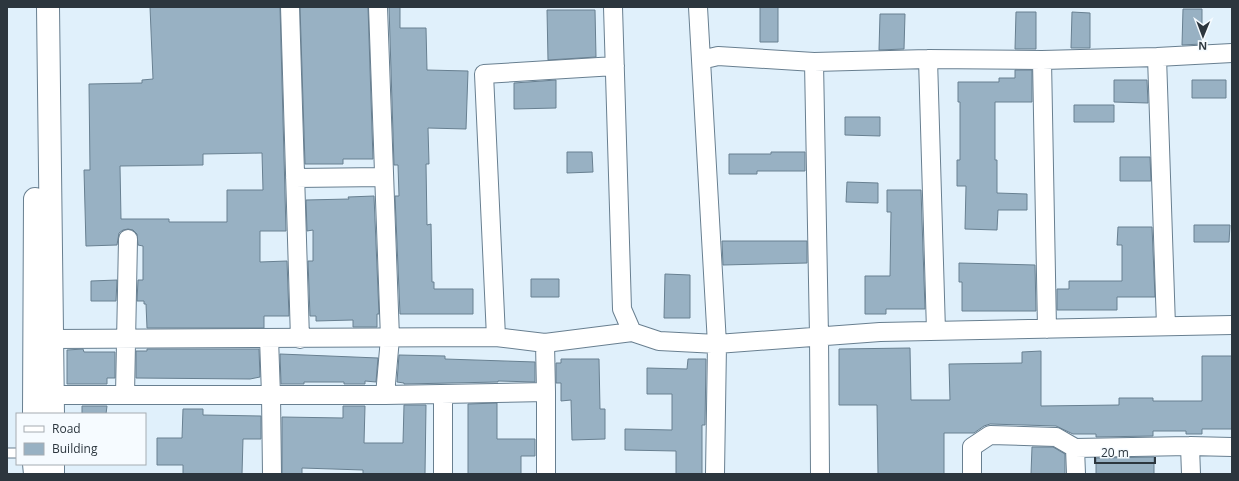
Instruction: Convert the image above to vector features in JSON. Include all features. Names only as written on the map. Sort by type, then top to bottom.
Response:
[{"type":"street","points":[[34,413],[36,7]]},
{"type":"street","points":[[48,7],[52,404],[125,395],[385,395],[546,392]]},
{"type":"street","points":[[290,7],[300,339]]},
{"type":"street","points":[[378,7],[390,338],[385,395]]},
{"type":"street","points":[[613,7],[622,309],[632,332]]},
{"type":"street","points":[[698,7],[718,344],[715,474]]},
{"type":"street","points":[[701,60],[718,56],[814,62],[928,59],[1042,60],[1157,57],[1232,53]]},
{"type":"street","points":[[1157,57],[1166,326]]},
{"type":"street","points":[[928,59],[936,331]]},
{"type":"street","points":[[1042,60],[1047,329]]},
{"type":"street","points":[[814,62],[820,336],[820,474]]},
{"type":"street","points":[[496,337],[484,74],[615,66]]},
{"type":"street","points":[[295,178],[384,177]]},
{"type":"street","points":[[125,395],[128,239]]},
{"type":"street","points":[[52,340],[496,337],[545,343],[632,332],[659,341],[718,344],[880,332],[1232,325]]},
{"type":"street","points":[[269,338],[272,474]]},
{"type":"street","points":[[545,343],[546,474]]},
{"type":"street","points":[[443,394],[443,474]]},
{"type":"street","points":[[972,474],[972,447],[990,436],[1056,437],[1075,448],[1190,446],[1232,447]]},
{"type":"street","points":[[1190,446],[1191,474]]},
{"type":"street","points":[[1075,448],[1076,474]]},
{"type":"building","points":[[150,7],[280,7],[286,231],[260,231],[260,262],[287,261],[289,316],[264,316],[264,328],[147,328],[146,304],[144,304],[144,301],[137,301],[138,280],[143,280],[143,246],[138,245],[137,234],[133,230],[123,230],[119,233],[117,245],[86,246],[84,170],[90,170],[89,84],[142,83],[142,80],[153,79]],"holes":[[[262,153],[263,190],[227,190],[227,222],[169,222],[169,219],[121,219],[120,166],[203,165],[203,154]]]},
{"type":"building","points":[[300,7],[368,7],[373,159],[343,159],[343,164],[305,164]]},
{"type":"building","points":[[389,7],[400,7],[400,28],[426,28],[427,70],[468,71],[466,129],[428,128],[429,164],[426,164],[427,225],[431,224],[432,282],[434,282],[434,289],[473,289],[473,314],[400,314],[395,196],[399,196],[398,165],[394,165]]},
{"type":"building","points":[[760,7],[778,7],[778,42],[760,42]]},
{"type":"building","points":[[1183,9],[1202,9],[1202,44],[1182,45]]},
{"type":"building","points":[[547,10],[595,10],[596,57],[548,60]]},
{"type":"building","points":[[1016,12],[1036,12],[1036,49],[1015,49]]},
{"type":"building","points":[[1072,12],[1090,13],[1090,48],[1071,48]]},
{"type":"building","points":[[880,14],[905,14],[904,49],[879,50]]},
{"type":"building","points":[[1015,70],[1032,70],[1032,102],[995,102],[995,160],[997,160],[997,193],[1027,194],[1027,210],[998,210],[997,230],[965,229],[966,186],[957,186],[957,160],[960,160],[960,102],[958,102],[958,82],[999,82],[999,78],[1015,78]]},
{"type":"building","points":[[556,80],[556,108],[514,109],[514,83]]},
{"type":"building","points":[[1114,80],[1147,80],[1148,103],[1114,102]]},
{"type":"building","points":[[1192,80],[1226,80],[1226,98],[1192,98]]},
{"type":"building","points":[[1074,105],[1114,105],[1114,122],[1074,122]]},
{"type":"building","points":[[845,117],[880,117],[880,136],[845,135]]},
{"type":"building","points":[[567,152],[592,152],[593,172],[567,173]]},
{"type":"building","points":[[771,152],[805,152],[805,171],[757,171],[757,174],[729,174],[729,154],[771,154]]},
{"type":"building","points":[[1120,157],[1150,157],[1151,181],[1120,181]]},
{"type":"building","points":[[847,182],[878,183],[878,203],[846,202]]},
{"type":"building","points":[[887,190],[921,190],[925,309],[886,309],[886,314],[865,314],[865,276],[890,276],[891,212],[887,212]]},
{"type":"building","points":[[374,196],[379,314],[377,314],[377,327],[353,327],[353,320],[316,321],[316,316],[310,316],[308,261],[313,261],[313,230],[307,231],[306,200],[349,199],[348,197]]},
{"type":"building","points":[[1194,225],[1230,225],[1229,242],[1194,242]]},
{"type":"building","points":[[1118,227],[1152,227],[1155,297],[1117,297],[1117,310],[1057,310],[1057,289],[1069,289],[1069,281],[1122,281],[1122,245],[1117,245]]},
{"type":"building","points":[[722,241],[807,241],[807,263],[723,265]]},
{"type":"building","points":[[959,263],[1035,265],[1036,311],[962,311],[962,282],[959,282]]},
{"type":"building","points":[[665,274],[690,275],[690,318],[664,318]]},
{"type":"building","points":[[531,279],[559,279],[559,297],[531,297]]},
{"type":"building","points":[[117,280],[116,301],[91,301],[91,281]]},
{"type":"building","points":[[910,348],[911,400],[950,400],[949,364],[1022,363],[1022,352],[1041,351],[1041,406],[1119,405],[1119,398],[1153,398],[1153,401],[1202,401],[1202,356],[1232,356],[1232,429],[1202,429],[1202,434],[1186,434],[1186,431],[1153,431],[1153,436],[1096,437],[1096,434],[1073,434],[1056,426],[990,424],[974,433],[944,433],[944,474],[878,474],[877,405],[839,405],[839,349]]},
{"type":"building","points":[[83,349],[84,352],[115,352],[115,378],[107,378],[107,384],[67,384],[67,350]]},
{"type":"building","points":[[147,349],[259,349],[260,377],[250,379],[136,378],[136,351],[147,351]]},
{"type":"building","points":[[280,354],[378,358],[376,382],[365,381],[365,384],[344,384],[344,382],[304,382],[304,384],[281,384]]},
{"type":"building","points":[[399,355],[445,356],[445,359],[535,362],[535,382],[498,381],[404,384],[397,382]]},
{"type":"building","points":[[561,359],[599,359],[600,409],[605,409],[605,439],[572,440],[571,400],[561,401],[561,383],[556,383],[556,363],[561,363]]},
{"type":"building","points":[[688,359],[706,359],[705,425],[702,425],[702,474],[676,474],[676,451],[625,450],[625,429],[672,430],[672,394],[647,394],[647,368],[687,369]]},
{"type":"building","points":[[497,403],[497,439],[535,439],[535,456],[521,456],[521,474],[468,474],[468,404]]},
{"type":"building","points":[[404,405],[426,405],[425,474],[363,474],[363,470],[302,468],[302,474],[282,474],[282,417],[343,418],[343,406],[365,406],[364,443],[403,443]]},
{"type":"building","points":[[82,406],[107,406],[106,413],[82,413]]},
{"type":"building","points":[[183,409],[203,409],[203,415],[261,416],[261,439],[243,439],[242,474],[183,474],[183,465],[157,465],[157,438],[182,438]]},
{"type":"building","points":[[1032,447],[1053,447],[1065,454],[1065,474],[1031,474]]},
{"type":"building","points":[[1154,457],[1154,474],[1096,474],[1096,458]]}]
